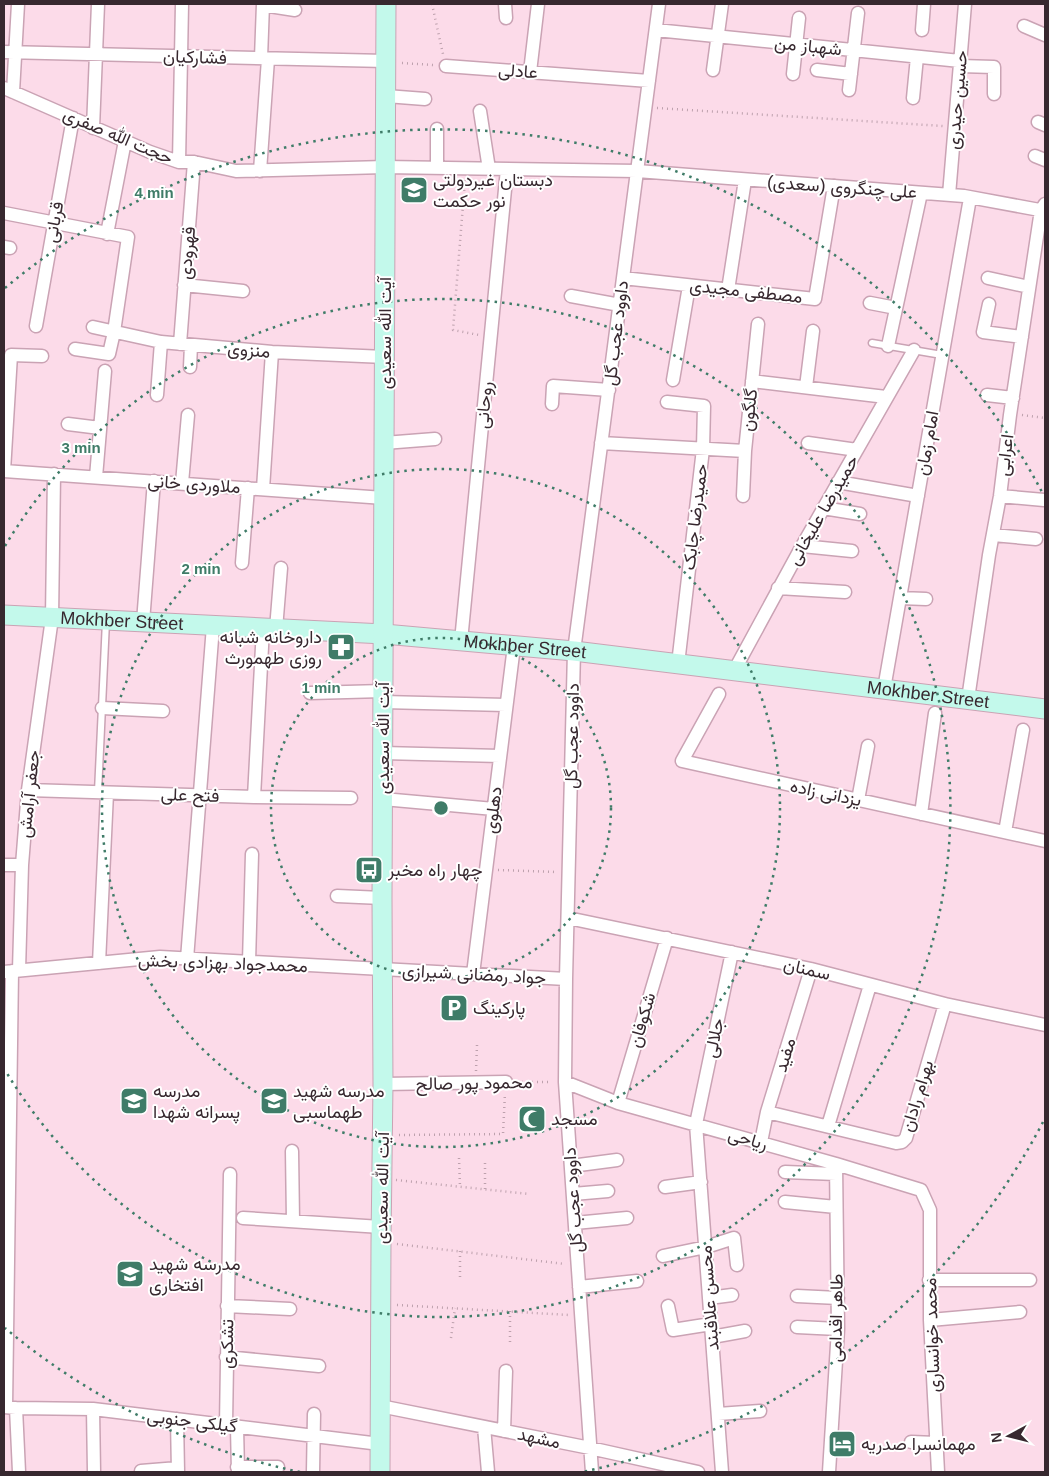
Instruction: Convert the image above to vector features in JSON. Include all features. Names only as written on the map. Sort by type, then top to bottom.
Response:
[{"type":"main road","name":"آیت الله سعیدی","points":[[380,1472],[386,4]]},
{"type":"main road","name":"Mokhber Street","points":[[4,615],[384,634],[574,651],[1045,709]]},
{"type":"street","points":[[8,90],[10,52],[18,4]]},
{"type":"street","points":[[93,128],[98,4]]},
{"type":"street","points":[[179,162],[182,4]]},
{"type":"street","points":[[260,171],[264,58],[263,4],[295,10]]},
{"type":"street","points":[[505,4],[506,18]]},
{"type":"street","points":[[530,72],[538,4]]},
{"type":"street","name":"داوود عجب گل","points":[[592,1472],[565,1082],[574,651],[659,4]]},
{"type":"street","points":[[713,70],[722,4]]},
{"type":"street","points":[[922,30],[924,4]]},
{"type":"street","name":"حسین حیدری","points":[[949,195],[965,4]]},
{"type":"street","points":[[849,90],[858,13]]},
{"type":"street","points":[[792,74],[799,18]]},
{"type":"street","points":[[1024,26],[1045,35]]},
{"type":"street","name":"شهباز من","points":[[656,30],[917,57],[994,67],[994,94]]},
{"type":"street","name":"فشارکیان","points":[[10,52],[386,62]]},
{"type":"street","points":[[913,98],[917,57]]},
{"type":"street","name":"عادلی","points":[[446,66],[649,81]]},
{"type":"street","points":[[817,70],[851,74]]},
{"type":"street","name":"حجت الله صفری","points":[[8,90],[93,128],[179,162],[194,162],[236,171],[386,167],[507,169]]},
{"type":"street","points":[[386,96],[425,99]]},
{"type":"street","points":[[480,110],[489,169]]},
{"type":"street","name":"قربانی","points":[[36,326],[73,118]]},
{"type":"street","points":[[436,168],[437,129]]},
{"type":"street","points":[[107,234],[124,141]]},
{"type":"street","name":"قهرودی","points":[[190,366],[185,344],[184,285],[194,162]]},
{"type":"street","name":"علی چنگروی (سعدی)","points":[[507,169],[637,171],[949,195],[1044,208]]},
{"type":"street","name":"روحانی","points":[[461,641],[507,169]]},
{"type":"street","points":[[728,290],[745,180]]},
{"type":"street","name":"مصطفی مجیدی","points":[[623,278],[815,299],[834,186]]},
{"type":"street","points":[[888,346],[921,193]]},
{"type":"street","name":"امام زمان","points":[[884,689],[970,198]]},
{"type":"street","name":"اعرابی","points":[[968,699],[1000,496],[1029,287],[1044,208]]},
{"type":"street","points":[[4,213],[128,237],[109,354],[75,349]]},
{"type":"street","points":[[988,278],[1029,287]]},
{"type":"street","points":[[184,285],[242,291]]},
{"type":"street","points":[[673,380],[689,286]]},
{"type":"street","points":[[570,296],[620,305]]},
{"type":"street","points":[[870,303],[896,308]]},
{"type":"street","points":[[989,304],[983,332],[1022,337]]},
{"type":"street","name":"گلگون","points":[[743,496],[745,451],[758,324]]},
{"type":"street","name":"منزوی","points":[[93,327],[161,342],[272,352],[385,357]]},
{"type":"street","points":[[806,387],[813,331]]},
{"type":"street","points":[[157,394],[161,342]]},
{"type":"street","name":"حمیدرضا علیخانی","points":[[734,671],[778,588],[914,350]]},
{"type":"street","points":[[263,489],[272,352]]},
{"type":"street","points":[[4,471],[6,386],[11,355],[42,356]]},
{"type":"street","points":[[96,477],[105,371]]},
{"type":"street","points":[[752,381],[886,397]]},
{"type":"street","points":[[552,404],[553,386],[609,390]]},
{"type":"street","points":[[987,395],[1013,398]]},
{"type":"street","name":"حمیدرضا چابک","points":[[667,402],[704,406],[703,449],[678,664]]},
{"type":"street","points":[[182,484],[188,415]]},
{"type":"street","points":[[68,424],[100,428]]},
{"type":"street","points":[[384,443],[435,439]]},
{"type":"street","points":[[808,443],[857,450]]},
{"type":"street","points":[[602,444],[745,451]]},
{"type":"street","name":"ملاوردی خانی","points":[[4,471],[384,498]]},
{"type":"street","name":"جعفر آرامش","points":[[19,1472],[9,1407],[12,971],[28,790],[52,618],[54,474]]},
{"type":"street","points":[[143,622],[154,481]]},
{"type":"street","points":[[838,482],[918,496]]},
{"type":"street","points":[[242,563],[248,488]]},
{"type":"street","points":[[1000,496],[1044,500]]},
{"type":"street","points":[[823,508],[860,514]]},
{"type":"street","points":[[993,535],[1036,538]]},
{"type":"street","points":[[802,546],[852,551]]},
{"type":"street","points":[[254,797],[269,629],[280,568]]},
{"type":"street","points":[[778,588],[845,592]]},
{"type":"street","points":[[900,598],[926,599]]},
{"type":"street","points":[[188,959],[212,626]]},
{"type":"street","name":"دهلوی","points":[[473,974],[514,646]]},
{"type":"street","points":[[310,693],[506,705]]},
{"type":"street","name":"یزدانی زاده","points":[[719,694],[682,761],[1045,841]]},
{"type":"street","points":[[102,708],[163,711]]},
{"type":"street","points":[[921,814],[935,713]]},
{"type":"street","points":[[1005,832],[1023,730]]},
{"type":"street","points":[[858,800],[868,746]]},
{"type":"street","points":[[383,752],[500,756]]},
{"type":"street","name":"فتح علی","points":[[28,790],[351,798]]},
{"type":"street","points":[[99,963],[102,792]]},
{"type":"street","points":[[383,799],[494,809]]},
{"type":"street","points":[[249,962],[252,854]]},
{"type":"street","points":[[4,865],[22,865]]},
{"type":"street","points":[[337,896],[382,898]]},
{"type":"street","name":"سمنان","points":[[568,918],[811,969],[945,1004],[1045,1025]]},
{"type":"street","name":"شکوفان","points":[[618,1102],[666,938]]},
{"type":"street","name":"جلالی","points":[[696,1124],[732,952]]},
{"type":"street","name":"محمدجواد بهزادی بخش","points":[[12,971],[160,957],[382,970]]},
{"type":"street","name":"مفید","points":[[760,1142],[811,969]]},
{"type":"street","name":"جواد رمضانی شیرازی","points":[[382,970],[566,979]]},
{"type":"street","points":[[828,1126],[870,984]]},
{"type":"street","name":"بهرام رادان","points":[[768,1112],[896,1143],[902,1142],[906,1138],[945,1004]]},
{"type":"street","name":"محمود پور صالح","points":[[383,1084],[506,1082]]},
{"type":"street","name":"ریاحی","points":[[565,1082],[618,1102],[760,1142],[836,1169],[921,1190],[926,1200]]},
{"type":"street","name":"محسن علاقبند","points":[[696,1124],[722,1472]]},
{"type":"street","points":[[292,1151],[293,1221]]},
{"type":"street","points":[[571,1166],[617,1160]]},
{"type":"street","points":[[785,1172],[836,1169]]},
{"type":"street","name":"طاهر اقدامی","points":[[829,1472],[838,1329],[836,1169]]},
{"type":"street","name":"تشکری","points":[[230,1174],[226,1357],[231,1426],[238,1469]]},
{"type":"street","points":[[666,1187],[701,1182]]},
{"type":"street","points":[[573,1194],[608,1191]]},
{"type":"street","name":"محمد خوانساری","points":[[926,1200],[930,1210],[930,1320],[938,1472]]},
{"type":"street","points":[[785,1202],[836,1207]]},
{"type":"street","points":[[242,1218],[293,1221],[381,1234]]},
{"type":"street","points":[[575,1223],[627,1218]]},
{"type":"street","points":[[662,1256],[706,1247],[734,1238],[737,1265]]},
{"type":"street","points":[[579,1287],[637,1280]]},
{"type":"street","points":[[929,1280],[1030,1280]]},
{"type":"street","points":[[709,1298],[732,1295]]},
{"type":"street","points":[[797,1296],[838,1298]]},
{"type":"street","points":[[227,1306],[290,1308]]},
{"type":"street","points":[[668,1306],[673,1330],[745,1331]]},
{"type":"street","points":[[930,1320],[1020,1312]]},
{"type":"street","points":[[796,1328],[838,1329]]},
{"type":"street","points":[[226,1357],[319,1366]]},
{"type":"street","points":[[504,1431],[506,1371]]},
{"type":"street","name":"مشهد","points":[[380,1406],[590,1448],[682,1470],[698,1472]]},
{"type":"street","name":"گیلکی جنوبی","points":[[9,1407],[93,1409],[380,1444]]},
{"type":"street","points":[[93,1409],[94,1472]]},
{"type":"street","points":[[718,1414],[760,1411]]},
{"type":"street","points":[[313,1472],[314,1414]]},
{"type":"street","points":[[142,1472],[178,1470],[177,1419]]},
{"type":"street","points":[[484,1427],[488,1472]]},
{"type":"street","points":[[911,1442],[936,1443]]},
{"type":"street","points":[[238,1469],[278,1467]]},
{"type":"lane","points":[[872,342],[942,355]]},
{"type":"lane","points":[[102,792],[102,708],[106,620]]},
{"type":"path","points":[[386,62],[446,66],[432,4]]},
{"type":"path","points":[[646,107],[955,127]]},
{"type":"path","points":[[466,168],[453,330],[490,336]]},
{"type":"path","points":[[1010,415],[1045,418]]},
{"type":"path","points":[[486,870],[569,872]]},
{"type":"path","points":[[475,1083],[477,1045]]},
{"type":"path","points":[[382,1135],[503,1134],[506,1082]]},
{"type":"path","name":"محمود پور صالح","points":[[506,1082],[565,1082]]},
{"type":"path","points":[[459,1158],[460,1187]]},
{"type":"path","points":[[485,1189],[486,1160]]},
{"type":"path","points":[[382,1178],[529,1194]]},
{"type":"path","points":[[381,1234],[460,1251],[578,1265]]},
{"type":"path","points":[[460,1251],[460,1278]]},
{"type":"path","points":[[380,1304],[570,1315]]},
{"type":"path","points":[[451,1338],[455,1308]]},
{"type":"path","points":[[510,1311],[510,1346]]},
{"type":"place","name":"دبستان غیردولتی نور حکمت","points":[[414,190]]},
{"type":"place","name":"داروخانه شبانه روزی طهمورث","points":[[341,647]]},
{"type":"place","name":"چهار راه مخبر","points":[[369,870]]},
{"type":"place","name":"پارکینگ","points":[[454,1008]]},
{"type":"place","name":"مدرسه پسرانه شهدا","points":[[134,1101]]},
{"type":"place","name":"مدرسه شهید طهماسبی","points":[[274,1101]]},
{"type":"place","name":"مسجد","points":[[532,1119]]},
{"type":"place","name":"مدرسه شهید افتخاری","points":[[130,1274]]},
{"type":"place","name":"مهمانسرا صدریه","points":[[842,1444]]}]
